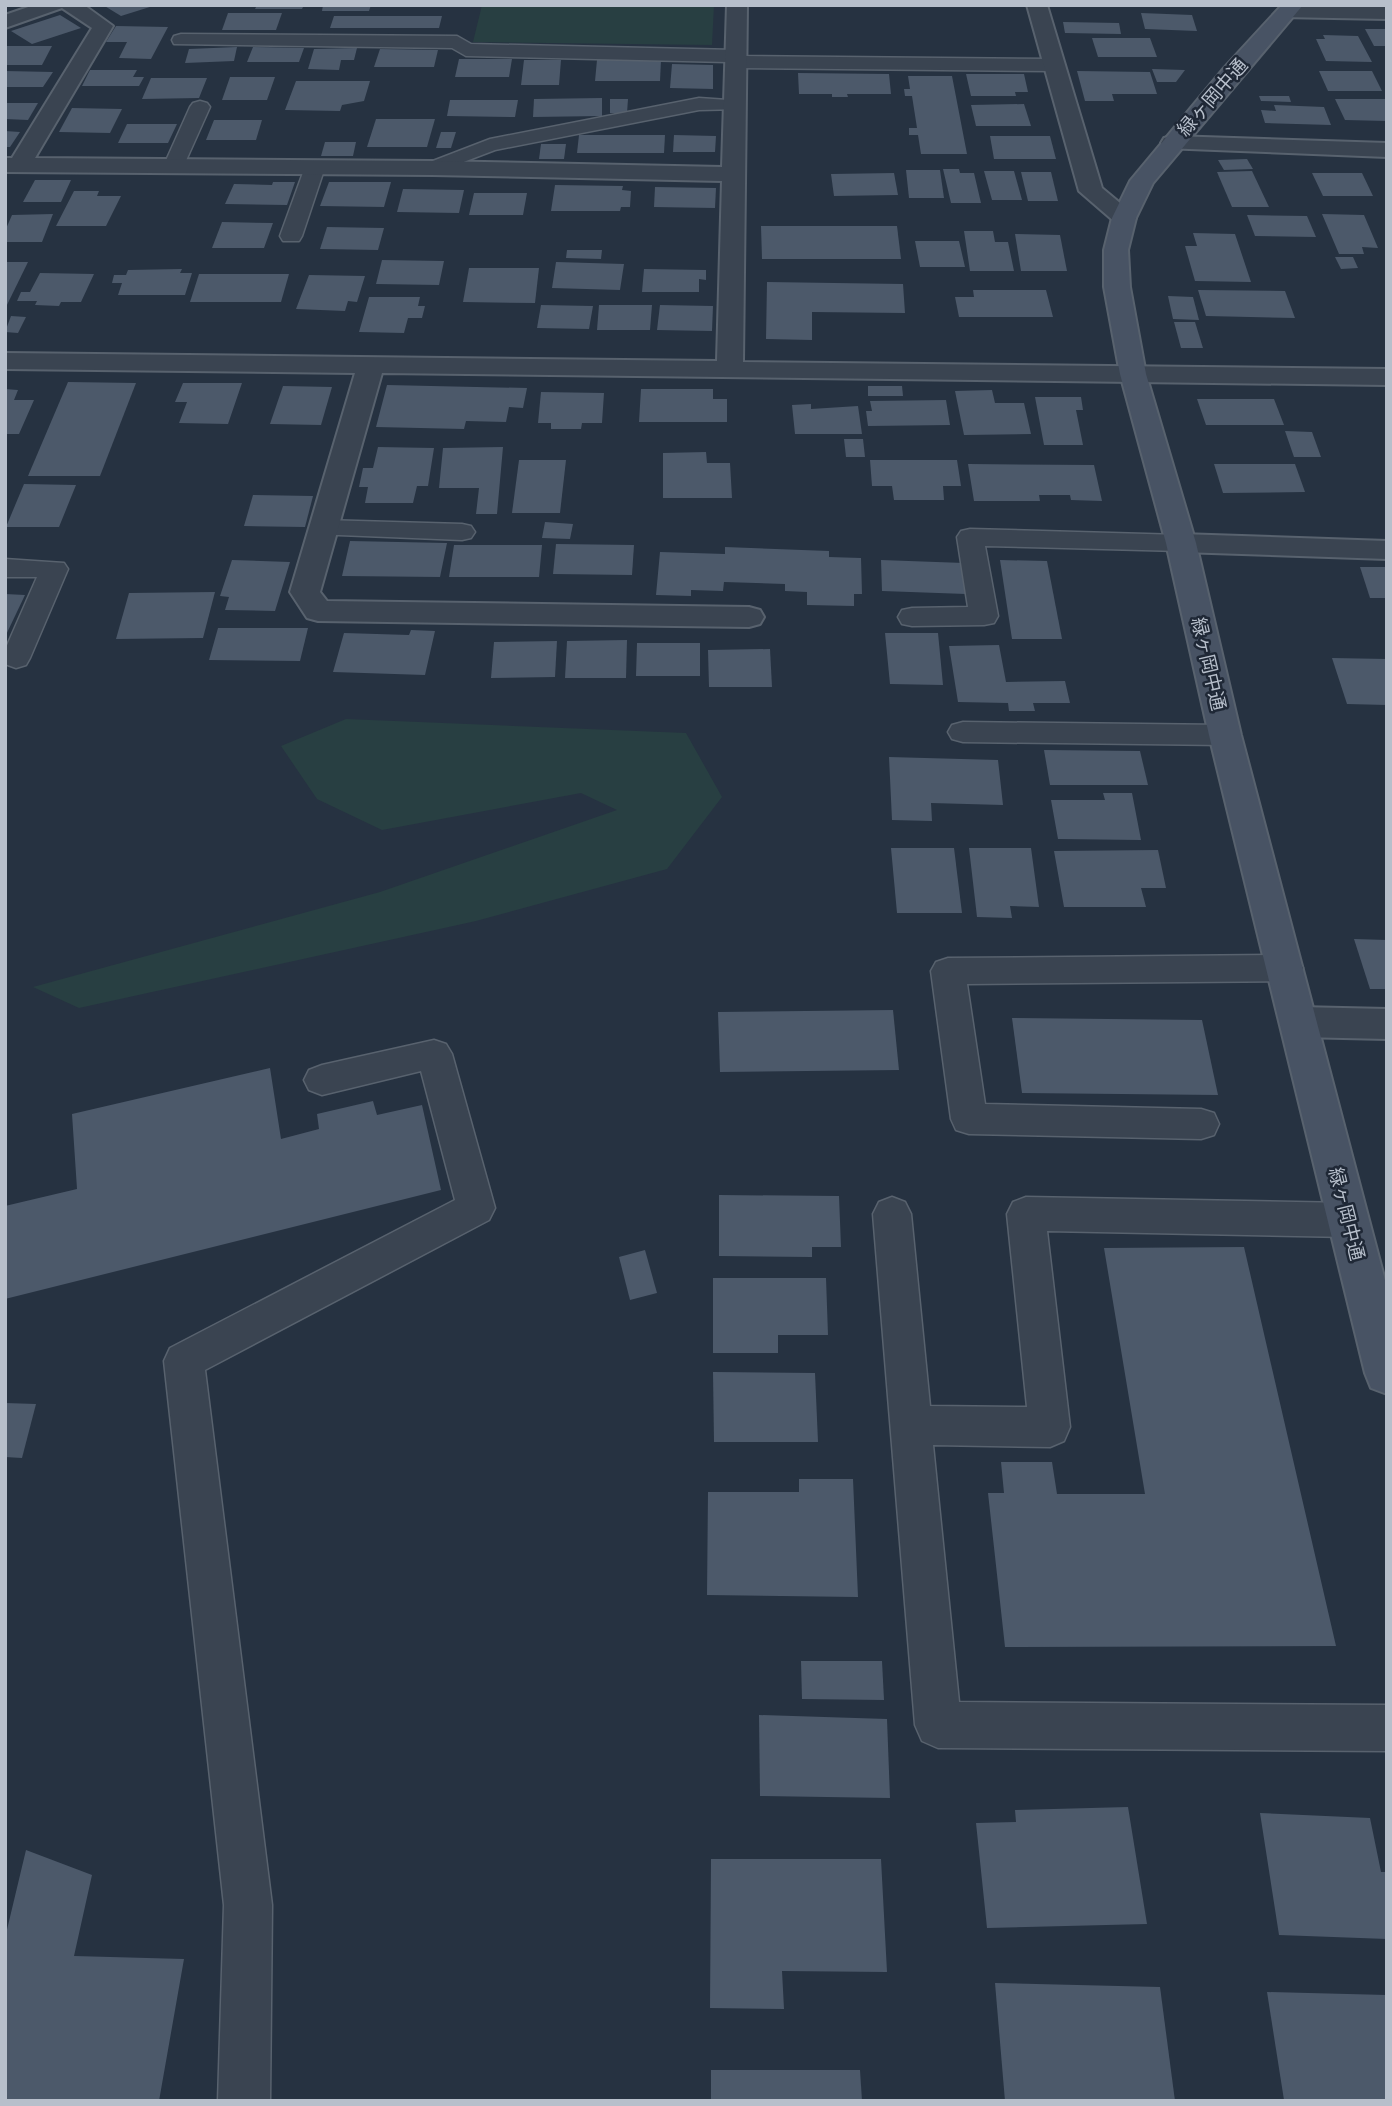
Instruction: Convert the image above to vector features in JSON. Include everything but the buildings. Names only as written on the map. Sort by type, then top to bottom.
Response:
[{"type":"street","points":[[10,18],[54,5]]},
{"type":"street","points":[[12,166],[103,26],[70,5]]},
{"type":"street","points":[[730,370],[737,5]]},
{"type":"street","points":[[1037,5],[1091,191],[1124,218]]},
{"type":"street","points":[[1290,9],[1387,13]]},
{"type":"street","name":"緑ヶ岡中通","points":[[1290,9],[1142,181],[1124,218],[1116,250],[1117,286],[1133,374],[1181,544],[1225,735],[1387,1373]]},
{"type":"street","points":[[1172,143],[1387,149]]},
{"type":"street","points":[[12,166],[432,168],[733,174]]},
{"type":"street","points":[[5,361],[1387,377]]},
{"type":"street","points":[[371,364],[305,592],[318,611],[749,617]]},
{"type":"street","points":[[1181,544],[1387,550]]},
{"type":"street","points":[[1299,1022],[1387,1024]]},
{"type":"lane","points":[[181,40],[457,42],[466,50],[736,59],[1054,65]]},
{"type":"lane","points":[[432,168],[490,145],[699,104],[735,105]]},
{"type":"lane","points":[[174,166],[200,107]]},
{"type":"lane","points":[[291,236],[315,167]]},
{"type":"lane","points":[[323,528],[462,532]]},
{"type":"lane","points":[[912,617],[984,617],[970,537],[1181,544]]},
{"type":"lane","points":[[5,568],[54,569],[16,658]]},
{"type":"lane","points":[[963,732],[1225,735]]},
{"type":"lane","points":[[1201,1124],[969,1119],[948,971],[1286,968]]},
{"type":"lane","points":[[244,2101],[248,1905],[184,1361],[476,1208],[434,1054],[323,1080]]},
{"type":"lane","points":[[892,1214],[937,1725],[1387,1728]]},
{"type":"lane","points":[[911,1425],[1050,1427],[1026,1214],[1349,1220]]},
{"type":"green space","points":[[482,5],[714,5],[712,45],[473,42]]},
{"type":"green space","points":[[346,719],[686,733],[722,797],[667,869],[476,921],[79,1008],[33,987],[380,892],[617,810],[581,793],[382,830],[317,799],[281,746]]}]
